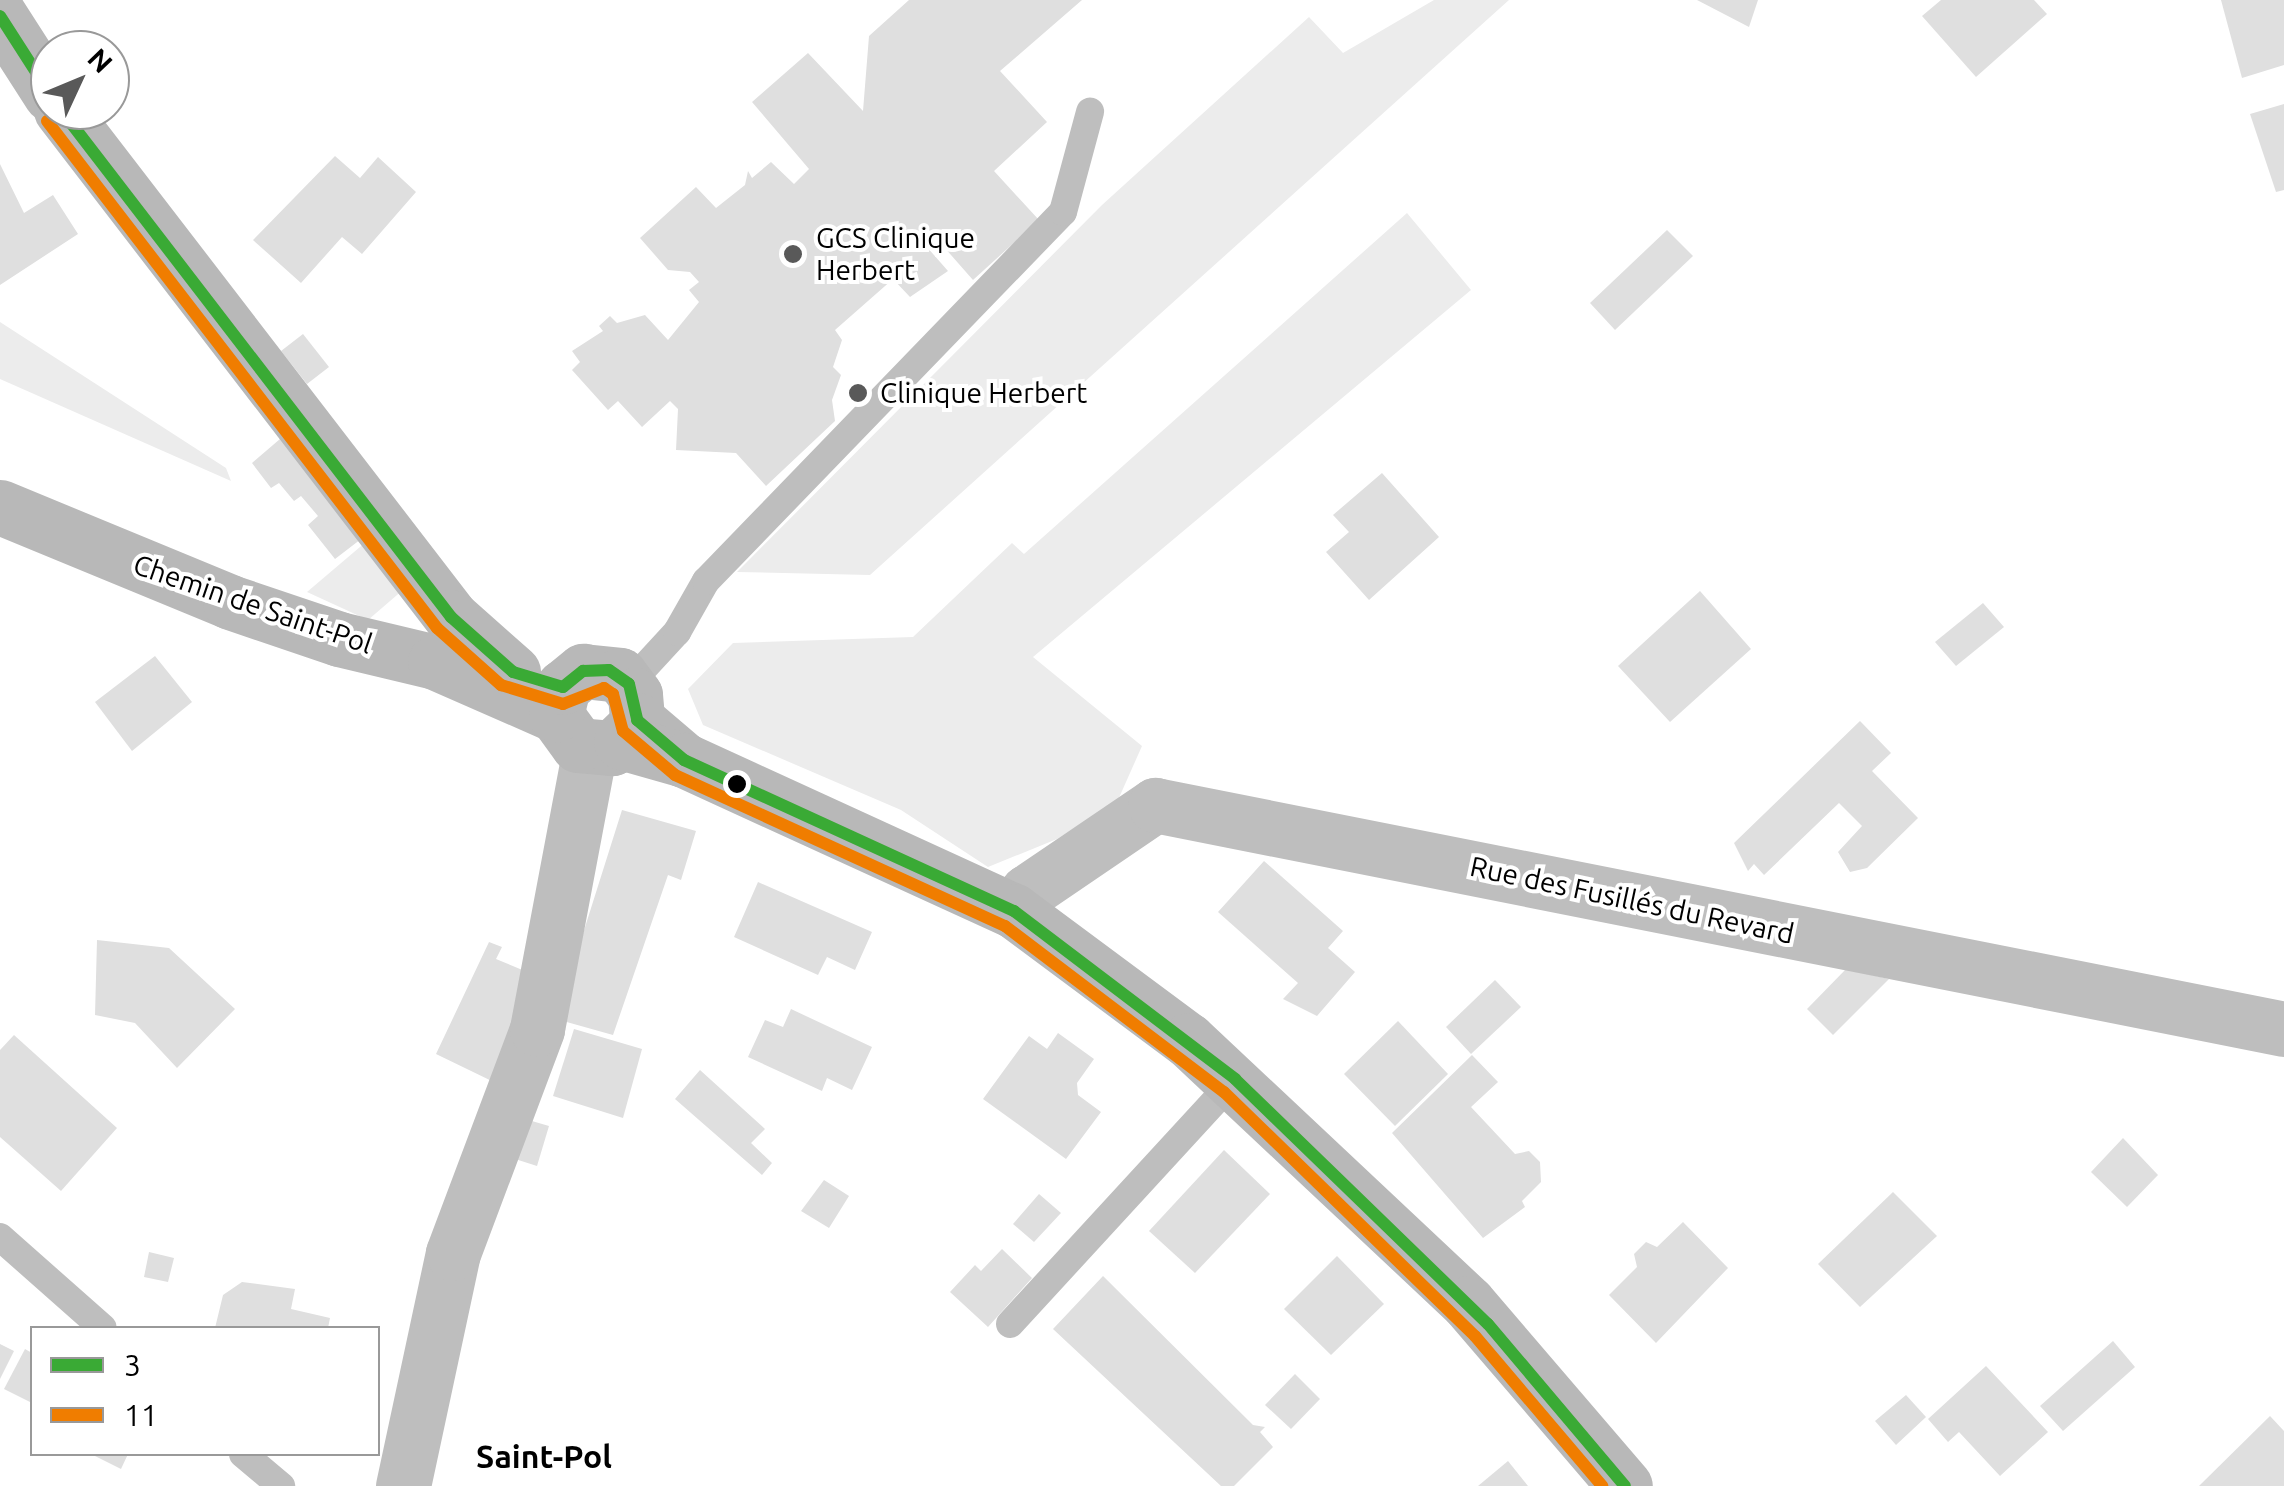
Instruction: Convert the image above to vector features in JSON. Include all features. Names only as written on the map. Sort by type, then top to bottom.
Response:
[{"type":"main road","points":[[0,16],[30,63]]},
{"type":"main road","points":[[76,130],[451,618],[584,710],[1014,911],[1235,1079],[1488,1324],[1625,1486]]},
{"type":"main road","name":"Chemin de Saint-Pol","points":[[0,507],[230,602],[340,639],[434,662],[584,710]]},
{"type":"street","points":[[404,1486],[453,1253],[537,1029],[584,710]]},
{"type":"street","name":"Rue des Fusillés du Revard","points":[[1014,911],[1027,892],[1156,805],[2284,1029]]},
{"type":"lane","points":[[584,710],[678,632],[706,580],[1062,212],[1090,112]]},
{"type":"lane","points":[[1010,1324],[1235,1079]]},
{"type":"lane","points":[[0,1237],[101,1326]]},
{"type":"lane","points":[[245,1456],[280,1486]]},
{"type":"shaded area","points":[[1434,0],[1509,0],[870,575],[737,572],[1102,205],[1309,17],[1343,53]]},
{"type":"shaded area","points":[[1407,213],[1471,290],[1033,657],[1142,746],[1118,800],[1057,839],[988,867],[901,810],[703,725],[688,689],[733,643],[913,637],[1012,543],[1024,554]]},
{"type":"shaded area","points":[[0,322],[226,468],[231,481],[0,379]]},
{"type":"shaded area","points":[[367,541],[404,589],[368,620],[307,592]]},
{"type":"building","name":"GCS Clinique Herbert","points":[[909,0],[1082,0],[1000,71],[1047,122],[994,171],[1039,220],[973,280],[929,230],[919,238],[948,271],[910,297],[893,279],[835,330],[842,340],[833,367],[841,375],[832,400],[835,421],[766,486],[736,453],[676,450],[678,409],[670,401],[642,427],[618,401],[608,410],[572,370],[580,362],[572,351],[603,331],[599,326],[610,316],[617,323],[645,315],[668,340],[699,302],[689,290],[699,282],[690,272],[668,270],[640,238],[696,187],[716,208],[745,185],[748,171],[752,178],[771,162],[794,184],[809,169],[752,102],[808,53],[863,111],[869,36]]},
{"type":"building","points":[[1697,0],[1758,0],[1749,27]]},
{"type":"building","points":[[1941,0],[2034,0],[2047,14],[1976,77],[1922,16]]},
{"type":"building","points":[[2221,0],[2284,0],[2284,65],[2242,78]]},
{"type":"building","points":[[2284,104],[2284,190],[2276,192],[2250,114]]},
{"type":"building","points":[[335,156],[360,178],[378,157],[416,192],[362,254],[342,237],[301,283],[253,240]]},
{"type":"building","points":[[0,164],[24,213],[53,195],[78,234],[0,285]]},
{"type":"building","points":[[1667,230],[1693,256],[1615,330],[1590,303]]},
{"type":"building","points":[[303,334],[329,367],[307,384],[281,351]]},
{"type":"building","points":[[287,433],[365,536],[335,559],[308,525],[318,516],[301,496],[294,501],[279,483],[271,488],[252,463]]},
{"type":"building","points":[[1382,473],[1439,537],[1369,600],[1326,552],[1349,532],[1333,515]]},
{"type":"building","points":[[1700,591],[1751,649],[1670,722],[1618,666]]},
{"type":"building","points":[[1983,603],[2004,627],[1956,666],[1935,642]]},
{"type":"building","points":[[155,656],[192,702],[132,751],[95,702]]},
{"type":"building","points":[[1860,721],[1891,753],[1872,771],[1918,818],[1867,868],[1850,872],[1838,852],[1862,826],[1839,803],[1764,875],[1754,864],[1748,871],[1734,843]]},
{"type":"building","points":[[622,810],[696,831],[681,880],[668,875],[613,1035],[556,1019]]},
{"type":"building","points":[[1264,861],[1343,931],[1328,948],[1355,972],[1317,1016],[1283,999],[1298,983],[1218,912]]},
{"type":"building","points":[[758,882],[872,932],[855,970],[827,957],[818,975],[734,937]]},
{"type":"building","points":[[97,940],[169,948],[235,1009],[177,1068],[135,1023],[95,1015]]},
{"type":"building","points":[[489,942],[502,947],[496,959],[532,974],[500,1085],[436,1054]]},
{"type":"building","points":[[1846,969],[1889,979],[1833,1035],[1807,1009]]},
{"type":"building","points":[[1495,980],[1521,1007],[1471,1054],[1446,1027]]},
{"type":"building","points":[[791,1009],[872,1047],[852,1090],[827,1078],[822,1091],[748,1057],[765,1020],[783,1027]]},
{"type":"building","points":[[1398,1021],[1448,1074],[1395,1126],[1344,1074]]},
{"type":"building","points":[[574,1029],[642,1049],[623,1118],[553,1096]]},
{"type":"building","points":[[1058,1033],[1094,1059],[1077,1083],[1078,1095],[1101,1112],[1066,1159],[983,1099],[1029,1036],[1047,1049]]},
{"type":"building","points":[[14,1035],[117,1128],[61,1191],[0,1137],[0,1050]]},
{"type":"building","points":[[1472,1055],[1498,1082],[1471,1107],[1515,1154],[1529,1151],[1540,1162],[1541,1182],[1522,1201],[1525,1207],[1483,1238],[1392,1133]]},
{"type":"building","points":[[700,1070],[765,1129],[751,1143],[772,1163],[762,1175],[675,1099]]},
{"type":"building","points":[[525,1119],[549,1126],[537,1166],[512,1158]]},
{"type":"building","points":[[2123,1138],[2158,1175],[2127,1207],[2091,1172]]},
{"type":"building","points":[[1224,1150],[1270,1194],[1195,1273],[1149,1231]]},
{"type":"building","points":[[824,1180],[849,1196],[829,1228],[801,1211]]},
{"type":"building","points":[[1893,1192],[1937,1236],[1860,1307],[1818,1264]]},
{"type":"building","points":[[1039,1194],[1061,1213],[1034,1242],[1013,1224]]},
{"type":"building","points":[[1683,1222],[1728,1268],[1656,1343],[1609,1295],[1637,1267],[1634,1254],[1646,1242],[1657,1247]]},
{"type":"building","points":[[1002,1249],[1032,1278],[988,1327],[950,1292],[975,1265],[981,1271]]},
{"type":"building","points":[[149,1252],[174,1258],[168,1282],[144,1277]]},
{"type":"building","points":[[1337,1256],[1384,1304],[1331,1355],[1284,1309]]},
{"type":"building","points":[[1103,1276],[1253,1425],[1265,1427],[1260,1432],[1273,1447],[1234,1486],[1221,1486],[1053,1329]]},
{"type":"building","points":[[242,1282],[295,1289],[291,1309],[330,1318],[328,1326],[215,1326],[223,1295]]},
{"type":"building","points":[[2113,1341],[2135,1367],[2063,1431],[2040,1406]]},
{"type":"building","points":[[0,1344],[14,1351],[0,1379]]},
{"type":"building","points":[[25,1349],[30,1352],[30,1402],[4,1389]]},
{"type":"building","points":[[1986,1366],[2048,1432],[2000,1476],[1959,1432],[1948,1442],[1928,1419]]},
{"type":"building","points":[[1295,1374],[1320,1399],[1291,1429],[1265,1405]]},
{"type":"building","points":[[1906,1395],[1926,1417],[1896,1445],[1875,1421]]},
{"type":"building","points":[[2270,1416],[2284,1431],[2284,1486],[2199,1486]]},
{"type":"building","points":[[95,1456],[127,1456],[121,1469]]},
{"type":"building","points":[[1508,1461],[1528,1486],[1478,1486]]},
{"type":"transit line","name":"3","points":[[0,16],[30,63]]},
{"type":"transit line","name":"11","points":[[54,130],[437,628],[501,685],[563,704],[604,688],[613,694],[623,731],[675,775],[1005,926],[1224,1092],[1475,1336],[1602,1486]]},
{"type":"transit line","name":"3","points":[[76,130],[451,617],[513,672],[563,687],[583,671],[609,670],[629,684],[637,720],[684,760],[1014,911],[1235,1079],[1488,1324],[1625,1486]]},
{"type":"place","name":"GCS Clinique Herbert","points":[[793,254]]},
{"type":"place","name":"Clinique Herbert","points":[[858,393]]},
{"type":"district","name":"Saint-Pol","points":[[544,1456]]}]
